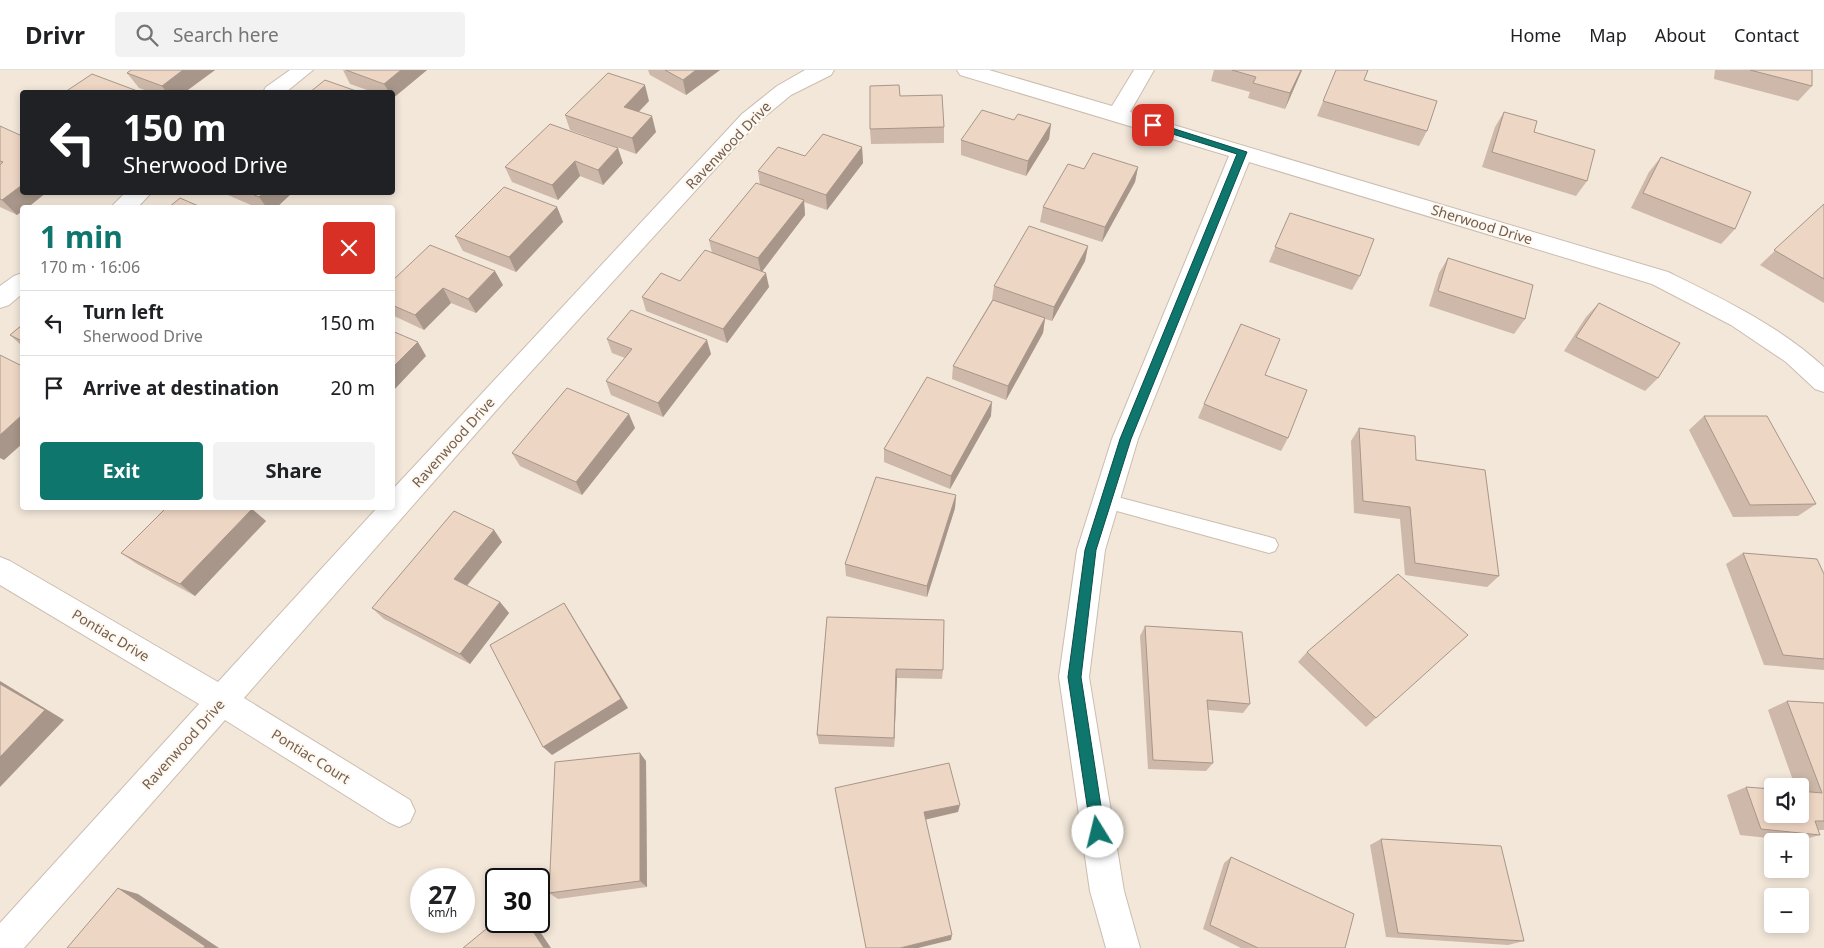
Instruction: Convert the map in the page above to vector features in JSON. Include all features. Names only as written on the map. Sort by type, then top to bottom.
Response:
[{"type":"street","points":[[276,90],[303,70]]},
{"type":"street","name":"Ravenwood Drive","points":[[395,506],[498,390],[749,119],[779,94],[824,70]]},
{"type":"street","points":[[967,70],[1118,114],[1144,70]]},
{"type":"street","name":"Sherwood Drive","points":[[1118,114],[1660,278],[1740,318],[1795,355],[1824,382]]},
{"type":"street","points":[[1123,948],[1107,891],[1074,677],[1091,550],[1125,439],[1242,152]]},
{"type":"street","points":[[125,205],[137,195]]},
{"type":"street","points":[[0,299],[20,284]]},
{"type":"street","name":"Ravenwood Drive","points":[[1,948],[392,510]]},
{"type":"street","name":"Pontiac Drive","points":[[0,570],[222,701]]},
{"type":"street","name":"Pontiac Court","points":[[222,701],[399,811]]},
{"type":"lane","points":[[1106,501],[1269,545]]},
{"type":"shaded area","points":[[0,70],[1824,70],[1824,948],[0,948]]},
{"type":"building","points":[[131,70],[183,70],[162,86],[127,73]]},
{"type":"building","points":[[346,70],[401,70],[384,84]]},
{"type":"building","points":[[665,70],[696,70],[683,80]]},
{"type":"building","points":[[1232,70],[1301,70],[1290,93],[1253,83],[1256,77]]},
{"type":"building","points":[[1336,70],[1368,70],[1364,80],[1437,101],[1427,131],[1323,101]]},
{"type":"building","points":[[1750,70],[1812,70],[1812,86]]},
{"type":"building","points":[[608,73],[645,85],[624,107],[652,116],[632,138],[565,115]]},
{"type":"building","points":[[92,74],[135,90],[68,90]]},
{"type":"building","points":[[325,80],[353,90],[312,90]]},
{"type":"building","points":[[899,85],[900,96],[942,95],[944,127],[870,129],[870,86]]},
{"type":"building","points":[[982,110],[1014,120],[1018,114],[1051,124],[1028,161],[961,140]]},
{"type":"building","points":[[1504,112],[1537,121],[1534,132],[1595,150],[1587,181],[1492,152]]},
{"type":"building","points":[[550,124],[618,148],[598,170],[575,161],[552,185],[505,167]]},
{"type":"building","points":[[0,126],[20,135],[20,186],[2,200],[0,199],[0,165],[3,162],[0,161]]},
{"type":"building","points":[[823,134],[862,147],[826,195],[758,171],[778,147],[805,156]]},
{"type":"building","points":[[1093,153],[1138,167],[1105,227],[1043,207],[1068,164],[1084,169]]},
{"type":"building","points":[[1661,157],[1751,192],[1735,229],[1643,193]]},
{"type":"building","points":[[756,183],[804,200],[758,258],[709,240]]},
{"type":"building","points":[[504,187],[557,207],[509,257],[455,236]]},
{"type":"building","points":[[180,198],[196,205],[172,205]]},
{"type":"building","points":[[1824,204],[1824,279],[1774,250]]},
{"type":"building","points":[[1290,213],[1374,239],[1360,276],[1275,247]]},
{"type":"building","points":[[1029,226],[1088,246],[1054,307],[994,286]]},
{"type":"building","points":[[430,245],[495,271],[468,299],[443,288],[415,315],[395,306],[395,278]]},
{"type":"building","points":[[705,250],[766,273],[723,329],[642,297],[661,273],[680,281]]},
{"type":"building","points":[[1448,258],[1533,285],[1525,319],[1438,291]]},
{"type":"building","points":[[993,300],[1045,318],[1008,386],[953,366]]},
{"type":"building","points":[[1599,303],[1680,343],[1658,378],[1576,337]]},
{"type":"building","points":[[631,310],[707,340],[658,403],[606,381],[632,349],[607,339]]},
{"type":"building","points":[[1241,324],[1280,339],[1265,375],[1307,390],[1288,438],[1204,404]]},
{"type":"building","points":[[20,327],[20,340],[10,335]]},
{"type":"building","points":[[395,332],[418,342],[395,365]]},
{"type":"building","points":[[0,355],[20,365],[20,417],[0,435]]},
{"type":"building","points":[[927,377],[992,402],[951,476],[884,449]]},
{"type":"building","points":[[567,388],[629,414],[576,482],[512,453]]},
{"type":"building","points":[[1704,416],[1767,416],[1816,504],[1750,505]]},
{"type":"building","points":[[1359,428],[1415,436],[1416,460],[1485,470],[1499,576],[1415,563],[1410,507],[1363,501]]},
{"type":"building","points":[[876,477],[956,495],[927,586],[845,564]]},
{"type":"building","points":[[164,510],[251,510],[180,584],[121,553]]},
{"type":"building","points":[[454,511],[494,530],[454,579],[500,602],[460,654],[372,608]]},
{"type":"building","points":[[1743,553],[1817,559],[1824,574],[1824,659],[1783,655]]},
{"type":"building","points":[[1398,574],[1468,635],[1376,718],[1307,652]]},
{"type":"building","points":[[564,603],[621,699],[543,747],[490,645]]},
{"type":"building","points":[[827,617],[944,620],[943,670],[896,669],[894,738],[817,735]]},
{"type":"building","points":[[1145,626],[1242,632],[1250,704],[1207,700],[1213,763],[1153,760]]},
{"type":"building","points":[[0,684],[45,710],[0,757]]},
{"type":"building","points":[[1787,701],[1824,703],[1824,821],[1815,821],[1820,835],[1761,829],[1746,787],[1764,788],[1764,823],[1809,823],[1809,792],[1822,793]]},
{"type":"building","points":[[640,753],[640,881],[550,893],[555,762]]},
{"type":"building","points":[[949,763],[960,805],[924,812],[952,935],[900,948],[866,948],[835,788]]},
{"type":"building","points":[[1381,839],[1501,846],[1524,941],[1398,933]]},
{"type":"building","points":[[1231,857],[1354,914],[1345,948],[1258,948],[1210,925]]},
{"type":"building","points":[[118,888],[205,946],[204,948],[67,948]]},
{"type":"building","points":[[485,930],[485,933],[534,933],[544,948],[463,948]]},
{"type":"route","points":[[1098,832],[1074,677],[1091,550],[1125,439],[1242,152],[1153,125]]}]
